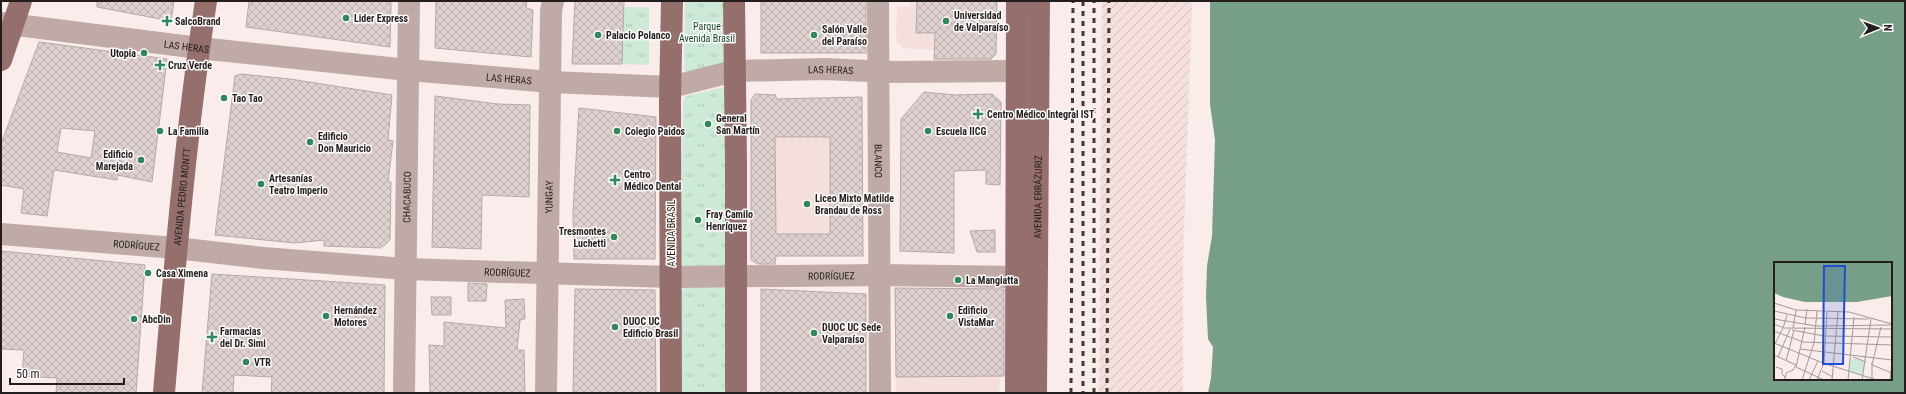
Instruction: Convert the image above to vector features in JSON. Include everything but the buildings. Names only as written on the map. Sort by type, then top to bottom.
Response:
[{"type":"main road","points":[[1,60],[7,24],[21,1]]},
{"type":"main road","name":"AVENIDA PEDRO MONTT","points":[[164,393],[176,248],[199,48],[206,1]]},
{"type":"main road","name":"AVENIDA BRASIL","points":[[671,393],[672,1]]},
{"type":"main road","points":[[734,1],[736,393]]},
{"type":"main road","name":"AVENIDA ERRÁZURIZ","points":[[1016,393],[1017,1]]},
{"type":"main road","name":"AVENIDA ERRÁZURIZ","points":[[1036,393],[1039,1]]},
{"type":"street","name":"CHACABUCO","points":[[404,393],[409,1]]},
{"type":"street","name":"YUNGAY","points":[[546,393],[551,11],[553,1]]},
{"type":"street","name":"BLANCO","points":[[878,1],[880,393]]},
{"type":"street","name":"LAS HERAS","points":[[7,24],[199,48],[408,70],[551,82],[671,87],[734,71],[825,68],[878,71],[1017,71]]},
{"type":"street","name":"RODRÍGUEZ","points":[[1,234],[176,248],[263,258],[405,269],[671,277],[880,275],[1016,277]]},
{"type":"shaded area","name":"Universidad de Valparaíso","points":[[916,1],[935,1],[996,54],[988,62],[934,61],[934,50],[903,48],[897,43],[897,7],[910,7],[910,3],[916,3]]},
{"type":"shaded area","points":[[1102,1],[1192,1],[1183,263],[1183,393],[1099,393]]},
{"type":"shaded area","points":[[1210,1],[1905,1],[1905,393],[1208,393],[1211,378],[1213,347],[1208,339],[1206,297],[1207,266],[1212,236],[1215,140],[1210,104]]},
{"type":"shaded area","name":"Liceo Mixto Matilde Brandau de Ross","points":[[755,94],[776,95],[776,99],[862,97],[863,256],[776,256],[775,265],[761,265],[751,260],[751,100]]},
{"type":"shaded area","points":[[1000,376],[999,393],[896,393],[896,377]]},
{"type":"green space","name":"Parque Avenida Brasil","points":[[685,1],[729,1],[729,62],[687,74],[684,69]]},
{"type":"green space","points":[[624,7],[649,7],[649,65],[622,64]]},
{"type":"green space","points":[[725,87],[729,261],[725,269],[684,270],[681,265],[683,101],[686,96]]},
{"type":"green space","points":[[685,287],[723,287],[729,294],[728,393],[682,393],[681,292]]},
{"type":"railway","points":[[1071,393],[1073,1]]},
{"type":"railway","points":[[1083,1],[1083,393]]},
{"type":"railway","points":[[1094,1],[1094,393]]},
{"type":"railway","points":[[1107,393],[1109,1]]},
{"type":"place","name":"Lider Express","points":[[346,18]]},
{"type":"place","name":"SalcoBrand","points":[[167,21]]},
{"type":"place","name":"Universidad de Valparaíso","points":[[946,21]]},
{"type":"place","name":"Palacio Polanco","points":[[598,35]]},
{"type":"place","name":"Salón Valle del Paraíso","points":[[814,35]]},
{"type":"place","name":"Utopia","points":[[144,53]]},
{"type":"place","name":"Cruz Verde","points":[[160,65]]},
{"type":"place","name":"Tao Tao","points":[[224,98]]},
{"type":"place","name":"Centro Médico Integral IST","points":[[978,114]]},
{"type":"place","name":"General San Martín","points":[[708,124]]},
{"type":"place","name":"La Familia","points":[[160,131]]},
{"type":"place","name":"Colegio Paidos","points":[[617,131]]},
{"type":"place","name":"Escuela IICG","points":[[928,131]]},
{"type":"place","name":"Edificio Don Mauricio","points":[[310,142]]},
{"type":"place","name":"Edificio Marejada","points":[[141,160]]},
{"type":"place","name":"Centro Médico Dental","points":[[615,180]]},
{"type":"place","name":"Artesanías Teatro Imperio","points":[[261,184]]},
{"type":"place","name":"Liceo Mixto Matilde Brandau de Ross","points":[[807,204]]},
{"type":"place","name":"Fray Camilo Henríquez","points":[[698,220]]},
{"type":"place","name":"Tresmontes Luchetti","points":[[614,237]]},
{"type":"place","name":"Casa Ximena","points":[[148,273]]},
{"type":"place","name":"La Mangiatta","points":[[958,280]]},
{"type":"place","name":"Hernández Motores","points":[[326,316]]},
{"type":"place","name":"Edificio VistaMar","points":[[950,316]]},
{"type":"place","name":"AbcDin","points":[[134,319]]},
{"type":"place","name":"DUOC UC Edificio Brasil","points":[[615,327]]},
{"type":"place","name":"DUOC UC Sede Valparaíso","points":[[814,333]]},
{"type":"place","name":"Farmacias del Dr. Simi","points":[[212,337]]},
{"type":"place","name":"VTR","points":[[246,362]]}]
